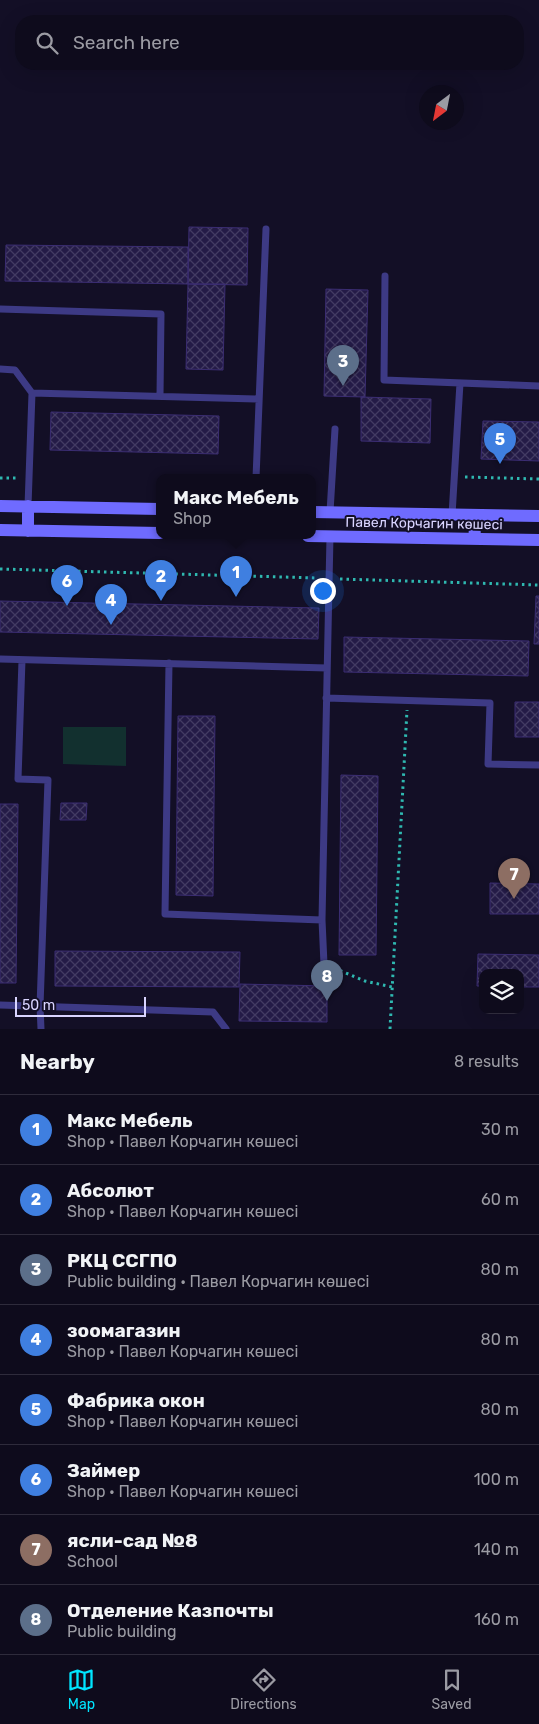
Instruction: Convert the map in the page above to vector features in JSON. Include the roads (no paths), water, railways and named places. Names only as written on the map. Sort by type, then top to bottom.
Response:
[{"type":"street","points":[[0,506],[156,509]]},
{"type":"street","points":[[28,506],[28,530]]},
{"type":"street","name":"Павел Корчагин көшесі","points":[[316,512],[539,516]]},
{"type":"street","points":[[474,515],[474,539]]},
{"type":"street","points":[[0,530],[156,533]]},
{"type":"street","name":"Павел Корчагин көшесі","points":[[316,536],[539,540]]},
{"type":"lane","points":[[256,474],[266,229]]},
{"type":"lane","points":[[386,276],[384,380],[539,386]]},
{"type":"lane","points":[[0,309],[161,314],[160,396]]},
{"type":"lane","points":[[0,369],[15,370],[32,393],[28,506]]},
{"type":"lane","points":[[452,515],[460,383]]},
{"type":"lane","points":[[32,393],[259,399]]},
{"type":"lane","points":[[330,512],[335,429]]},
{"type":"lane","points":[[324,964],[322,920],[330,536]]},
{"type":"lane","points":[[0,659],[327,668]]},
{"type":"lane","points":[[22,660],[18,779],[48,780],[40,1006],[41,1029]]},
{"type":"lane","points":[[169,663],[165,914],[322,920]]},
{"type":"lane","points":[[326,698],[490,703],[488,764],[539,765]]},
{"type":"lane","points":[[0,1005],[213,1012],[226,1029]]},
{"type":"place","name":"РКЦ ССГПО","points":[[343,386]]},
{"type":"place","name":"Фабрика окон","points":[[500,464]]},
{"type":"place","name":"Макс Мебель","points":[[236,597]]},
{"type":"place","name":"Абсолют","points":[[161,601]]},
{"type":"place","name":"Займер","points":[[67,606]]},
{"type":"place","name":"зоомагазин","points":[[111,625]]},
{"type":"place","name":"ясли-сад №8","points":[[514,899]]},
{"type":"place","name":"Отделение Казпочты","points":[[327,1001]]}]
